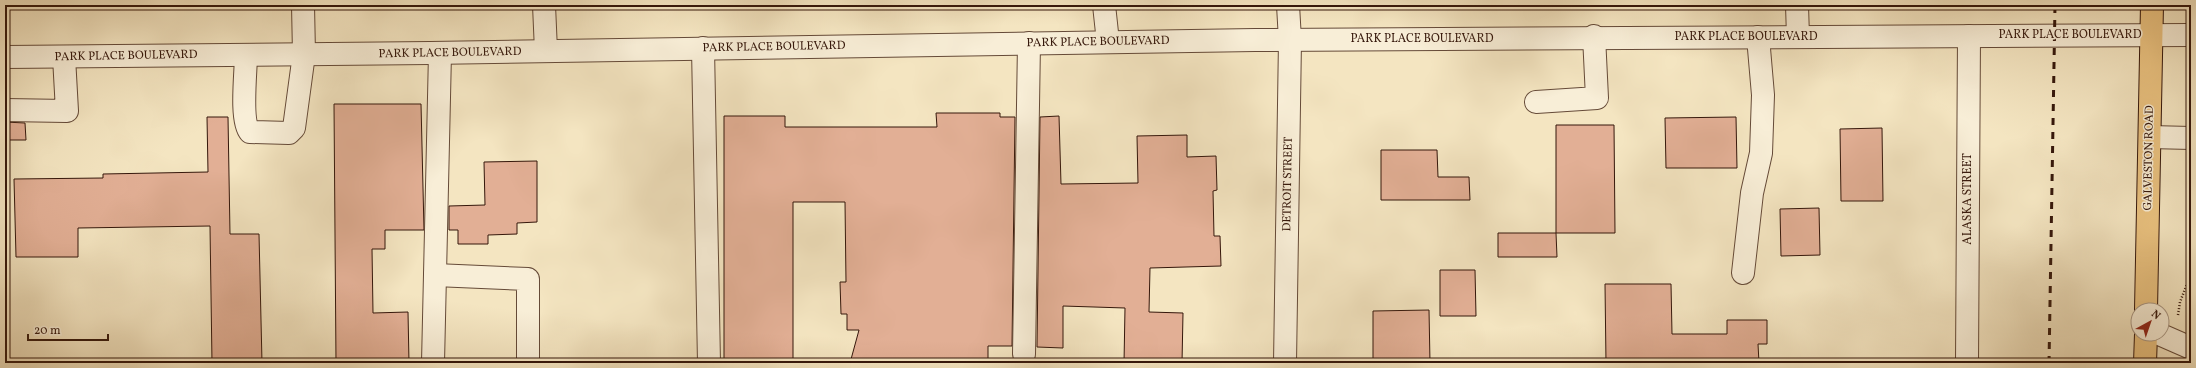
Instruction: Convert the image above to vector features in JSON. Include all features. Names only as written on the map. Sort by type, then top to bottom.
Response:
[{"type":"main road","name":"GALVESTON ROAD","points":[[2146,302],[2152,5]]},
{"type":"main road","points":[[2145,363],[2146,342]]},
{"type":"street","points":[[246,55],[244,103],[247,129],[250,132],[289,133],[294,128],[304,54],[303,5]]},
{"type":"street","points":[[544,5],[546,51]]},
{"type":"street","points":[[1104,5],[1108,42]]},
{"type":"street","name":"DETROIT STREET","points":[[1285,363],[1290,40],[1288,5]]},
{"type":"street","points":[[1797,5],[1798,37]]},
{"type":"street","name":"PARK PLACE BOULEVARD","points":[[5,57],[440,53],[1029,43],[1594,36],[1798,37],[2191,35]]},
{"type":"street","points":[[1536,102],[1596,98],[1594,36]]},
{"type":"street","name":"ALASKA STREET","points":[[1967,363],[1969,36]]},
{"type":"street","points":[[1743,273],[1752,193],[1760,153],[1763,94],[1758,37]]},
{"type":"street","points":[[1024,354],[1029,43]]},
{"type":"street","points":[[703,48],[709,363]]},
{"type":"street","points":[[433,363],[440,53]]},
{"type":"street","points":[[5,110],[67,111],[64,57]]},
{"type":"street","points":[[2150,137],[2191,138]]},
{"type":"street","points":[[435,275],[528,279],[528,363]]},
{"type":"street","points":[[2170,339],[2191,348]]},
{"type":"path","points":[[2177,316],[2180,302],[2191,274]]},
{"type":"building","points":[[334,104],[421,104],[424,230],[385,230],[385,249],[372,249],[373,313],[408,312],[409,363],[336,363]]},
{"type":"building","points":[[936,113],[1000,113],[1000,117],[1015,117],[1012,346],[988,346],[988,363],[850,363],[859,330],[847,330],[847,314],[841,314],[840,282],[846,282],[845,202],[793,202],[793,363],[724,363],[724,116],[785,116],[785,127],[937,127]]},
{"type":"building","points":[[1059,116],[1061,184],[1138,183],[1137,136],[1187,135],[1187,157],[1216,156],[1217,190],[1213,191],[1214,236],[1220,236],[1221,266],[1150,268],[1149,312],[1183,313],[1182,363],[1124,363],[1125,308],[1063,306],[1063,348],[1037,347],[1040,117]]},
{"type":"building","points":[[207,117],[228,117],[230,234],[259,234],[262,363],[212,363],[210,226],[78,228],[78,257],[16,257],[14,179],[103,178],[103,174],[208,172]]},
{"type":"building","points":[[1736,117],[1737,168],[1666,168],[1665,118]]},
{"type":"building","points":[[5,122],[25,123],[26,140],[5,140]]},
{"type":"building","points":[[1556,125],[1614,125],[1615,233],[1556,233]]},
{"type":"building","points":[[1882,128],[1883,201],[1841,201],[1840,129]]},
{"type":"building","points":[[1381,150],[1437,150],[1438,177],[1469,177],[1470,200],[1381,200]]},
{"type":"building","points":[[537,161],[537,222],[517,223],[517,234],[488,235],[488,244],[458,244],[458,230],[449,230],[449,206],[485,205],[484,162]]},
{"type":"building","points":[[1819,208],[1820,255],[1781,256],[1780,209]]},
{"type":"building","points":[[1498,233],[1556,233],[1557,257],[1498,257]]},
{"type":"building","points":[[1440,270],[1475,270],[1476,316],[1440,316]]},
{"type":"building","points":[[1605,284],[1671,284],[1672,334],[1727,334],[1727,320],[1767,320],[1767,344],[1758,344],[1759,363],[1606,363]]},
{"type":"building","points":[[1429,310],[1430,363],[1373,363],[1373,311]]},
{"type":"railway","points":[[2049,363],[2055,5]]}]
